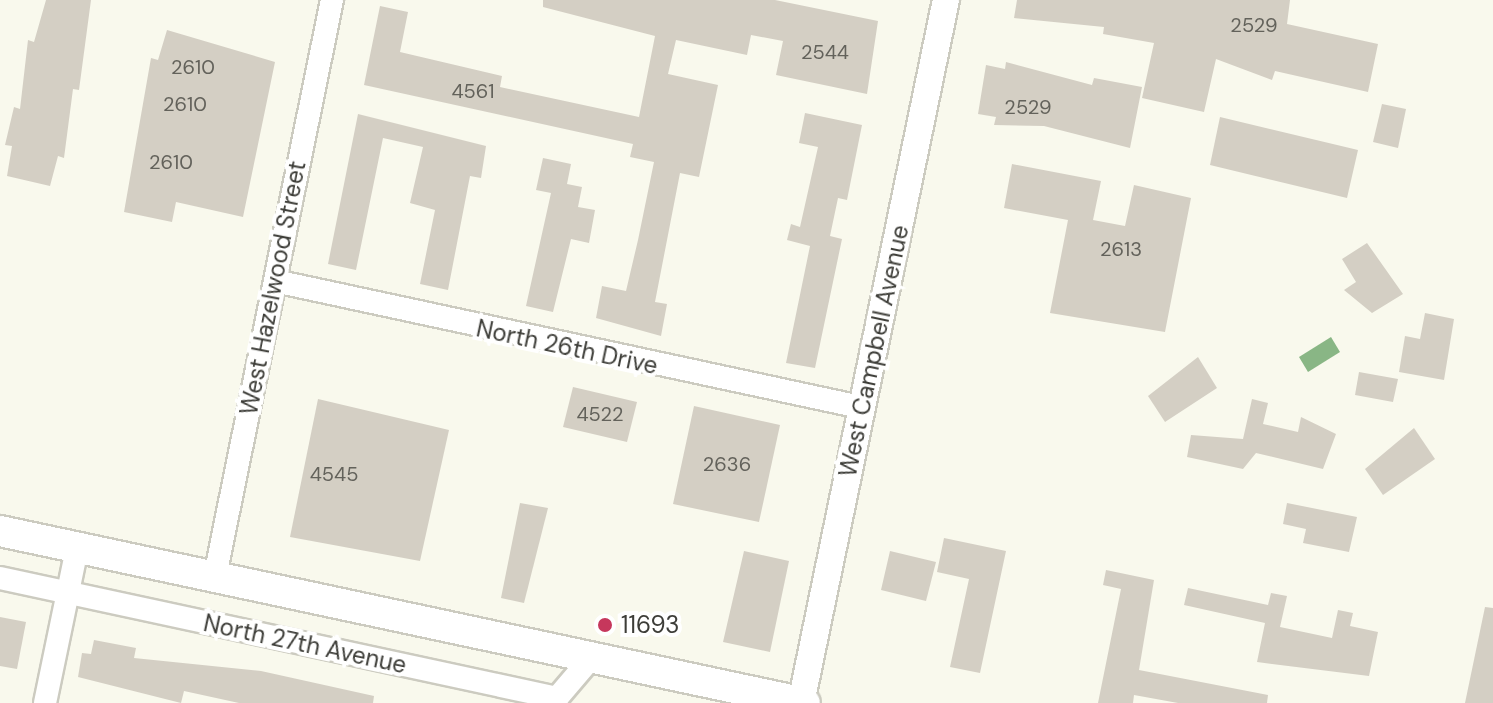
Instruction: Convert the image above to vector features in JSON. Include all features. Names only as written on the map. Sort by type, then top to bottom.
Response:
[{"type":"main road","name":"North 27th Avenue","points":[[0,531],[803,703]]},
{"type":"street","name":"West Hazelwood Street","points":[[215,576],[332,0]]},
{"type":"street","name":"West Campbell Avenue","points":[[803,703],[860,407],[946,0]]},
{"type":"street","name":"North 26th Drive","points":[[275,281],[860,407]]},
{"type":"street","points":[[45,703],[77,548]]},
{"type":"street","name":"North 27th Avenue","points":[[0,578],[557,698],[592,657]]},
{"type":"shaded area","points":[[1331,337],[1340,352],[1308,372],[1299,357]]},
{"type":"building","points":[[46,0],[91,0],[79,90],[73,89],[64,158],[58,156],[50,186],[7,176],[12,146],[5,145],[14,107],[20,109],[28,40],[34,42]]},
{"type":"building","points":[[543,0],[775,0],[878,21],[867,94],[776,75],[783,41],[751,35],[747,55],[676,40],[668,74],[718,85],[699,177],[680,173],[655,302],[667,304],[661,336],[596,318],[602,286],[626,291],[638,240],[654,162],[630,157],[633,144],[364,85],[380,6],[408,12],[400,52],[502,76],[500,87],[639,117],[655,36],[543,7]]},
{"type":"building","points":[[1017,0],[1290,0],[1287,24],[1378,44],[1368,92],[1275,71],[1272,80],[1216,59],[1204,112],[1142,98],[1154,43],[1103,34],[1104,27],[1014,18]]},
{"type":"building","points":[[167,30],[275,62],[243,217],[176,202],[172,222],[124,212],[151,58],[158,60]]},
{"type":"building","points":[[1006,62],[1092,85],[1094,78],[1142,87],[1130,148],[1044,126],[994,125],[996,117],[978,114],[986,65],[1005,69]]},
{"type":"building","points":[[1382,104],[1406,109],[1398,148],[1373,142]]},
{"type":"building","points":[[805,113],[862,125],[847,200],[838,198],[830,236],[842,239],[815,368],[786,363],[810,246],[787,240],[791,224],[800,227],[818,147],[799,143]]},
{"type":"building","points":[[358,114],[486,146],[481,178],[470,176],[448,290],[420,284],[435,210],[410,203],[423,147],[383,138],[356,270],[328,264]]},
{"type":"building","points":[[1220,117],[1358,150],[1347,198],[1210,165]]},
{"type":"building","points":[[543,158],[571,164],[567,184],[582,187],[578,207],[595,210],[589,243],[571,239],[553,312],[526,306],[551,193],[536,190]]},
{"type":"building","points":[[1012,164],[1101,181],[1093,220],[1125,226],[1134,185],[1191,198],[1165,332],[1050,313],[1068,220],[1004,208]]},
{"type":"building","points":[[1367,243],[1403,294],[1372,313],[1344,290],[1356,282],[1342,259]]},
{"type":"building","points":[[1425,313],[1454,319],[1444,380],[1399,372],[1405,336],[1420,339]]},
{"type":"building","points":[[1198,357],[1217,388],[1165,422],[1148,396]]},
{"type":"building","points":[[1359,372],[1398,379],[1393,402],[1355,395]]},
{"type":"building","points":[[573,387],[637,402],[627,442],[563,427]]},
{"type":"building","points":[[318,399],[449,430],[420,561],[290,537]]},
{"type":"building","points":[[1252,399],[1268,403],[1263,424],[1298,432],[1301,417],[1336,434],[1323,469],[1256,453],[1243,469],[1187,457],[1191,435],[1243,439]]},
{"type":"building","points":[[694,406],[780,425],[759,522],[673,504]]},
{"type":"building","points":[[1414,428],[1435,459],[1383,495],[1365,469]]},
{"type":"building","points":[[520,503],[548,508],[524,603],[501,598]]},
{"type":"building","points":[[1287,503],[1357,517],[1349,552],[1303,543],[1306,529],[1283,524]]},
{"type":"building","points":[[944,538],[1006,551],[980,673],[950,667],[969,579],[937,572]]},
{"type":"building","points":[[744,551],[789,561],[770,652],[723,642]]},
{"type":"building","points":[[890,551],[936,562],[926,601],[881,590]]},
{"type":"building","points":[[1106,570],[1154,580],[1139,670],[1268,695],[1267,703],[1178,703],[1134,695],[1133,703],[1098,703],[1121,589],[1103,585]]},
{"type":"building","points":[[1188,588],[1268,605],[1271,593],[1287,596],[1280,627],[1332,638],[1338,610],[1353,613],[1350,626],[1378,632],[1369,676],[1257,662],[1265,623],[1184,605]]},
{"type":"building","points":[[1485,607],[1493,608],[1493,703],[1465,703]]},
{"type":"building","points":[[0,617],[26,622],[17,669],[0,666]]},
{"type":"building","points":[[94,640],[136,648],[134,658],[261,671],[374,696],[373,703],[239,703],[184,691],[181,703],[78,677],[82,653],[91,654]]},
{"type":"place","name":"11693","points":[[605,625]]}]
